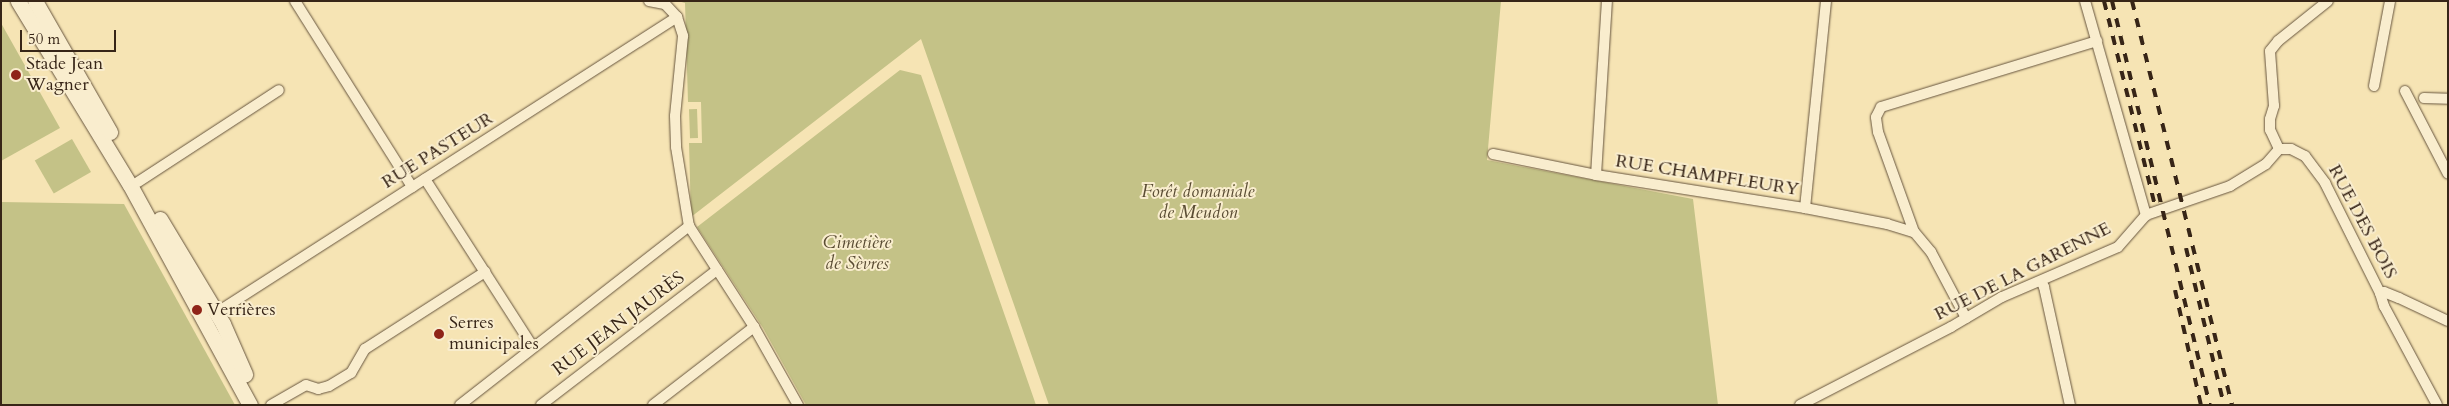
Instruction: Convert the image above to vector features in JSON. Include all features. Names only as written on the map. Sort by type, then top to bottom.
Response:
[{"type":"main road","points":[[18,1],[130,185],[250,405]]},
{"type":"main road","points":[[35,1],[138,182],[216,313],[260,405]]},
{"type":"street","points":[[295,1],[412,187]]},
{"type":"street","points":[[649,1],[665,4],[677,17],[683,36],[675,116],[676,147],[689,226],[754,327],[798,405]]},
{"type":"street","points":[[1596,175],[1607,1]]},
{"type":"street","points":[[1805,208],[1826,1]]},
{"type":"street","points":[[2086,1],[2146,215]]},
{"type":"street","points":[[2279,149],[2270,130],[2270,119],[2274,106],[2270,51],[2278,41],[2328,1]]},
{"type":"street","points":[[2374,86],[2390,1]]},
{"type":"street","name":"RUE PASTEUR","points":[[216,313],[677,17]]},
{"type":"street","points":[[1966,318],[1931,252],[1914,232],[1878,132],[1876,117],[1881,106],[2098,41]]},
{"type":"street","points":[[138,182],[280,90]]},
{"type":"street","points":[[2405,91],[2448,174]]},
{"type":"street","points":[[2424,98],[2448,99]]},
{"type":"street","name":"RUE DE LA GARENNE","points":[[1800,405],[1966,318],[2002,297],[2118,247],[2146,215],[2230,186],[2266,164],[2279,149]]},
{"type":"street","name":"RUE DES BOIS","points":[[2279,149],[2291,149],[2305,156],[2325,183],[2380,293],[2384,292],[2399,298],[2448,321]]},
{"type":"street","name":"RUE CHAMPFLEURY","points":[[1493,154],[1596,175],[1805,208],[1886,224],[1914,232]]},
{"type":"street","points":[[425,179],[534,347]]},
{"type":"street","points":[[460,405],[689,226]]},
{"type":"street","name":"RUE JEAN JAURÈS","points":[[541,405],[717,270]]},
{"type":"street","points":[[271,405],[306,385],[318,389],[330,386],[344,377],[358,364],[365,349],[485,272]]},
{"type":"street","points":[[2041,281],[2044,287],[2070,405]]},
{"type":"street","points":[[2380,293],[2384,306],[2437,405]]},
{"type":"street","points":[[653,405],[754,327]]},
{"type":"green space","name":"Forêt domaniale de Meudon","points":[[678,1],[1501,1],[1487,160],[1693,199],[1718,405],[1049,405],[921,39],[691,217],[689,143],[702,143],[701,102],[688,102],[685,3]]},
{"type":"green space","name":"Stade Jean Wagner","points":[[1,23],[60,128],[1,161]]},
{"type":"green space","name":"Cimetière de Sèvres","points":[[900,70],[921,75],[1036,405],[806,405],[763,328],[697,227]]},
{"type":"green space","points":[[689,109],[697,109],[698,138],[690,138]]},
{"type":"green space","points":[[72,139],[91,172],[54,193],[35,160]]},
{"type":"green space","points":[[1,202],[124,204],[235,405],[1,405]]},
{"type":"railway","points":[[2104,1],[2156,210]]},
{"type":"railway","points":[[2112,1],[2210,405]]},
{"type":"railway","points":[[2132,1],[2232,405]]},
{"type":"railway","points":[[2186,248],[2224,405]]},
{"type":"railway","points":[[2175,290],[2201,405]]},
{"type":"place","name":"Stade Jean Wagner","points":[[16,75]]},
{"type":"place","name":"Verrières","points":[[197,310]]},
{"type":"place","name":"Serres municipales","points":[[439,334]]}]
